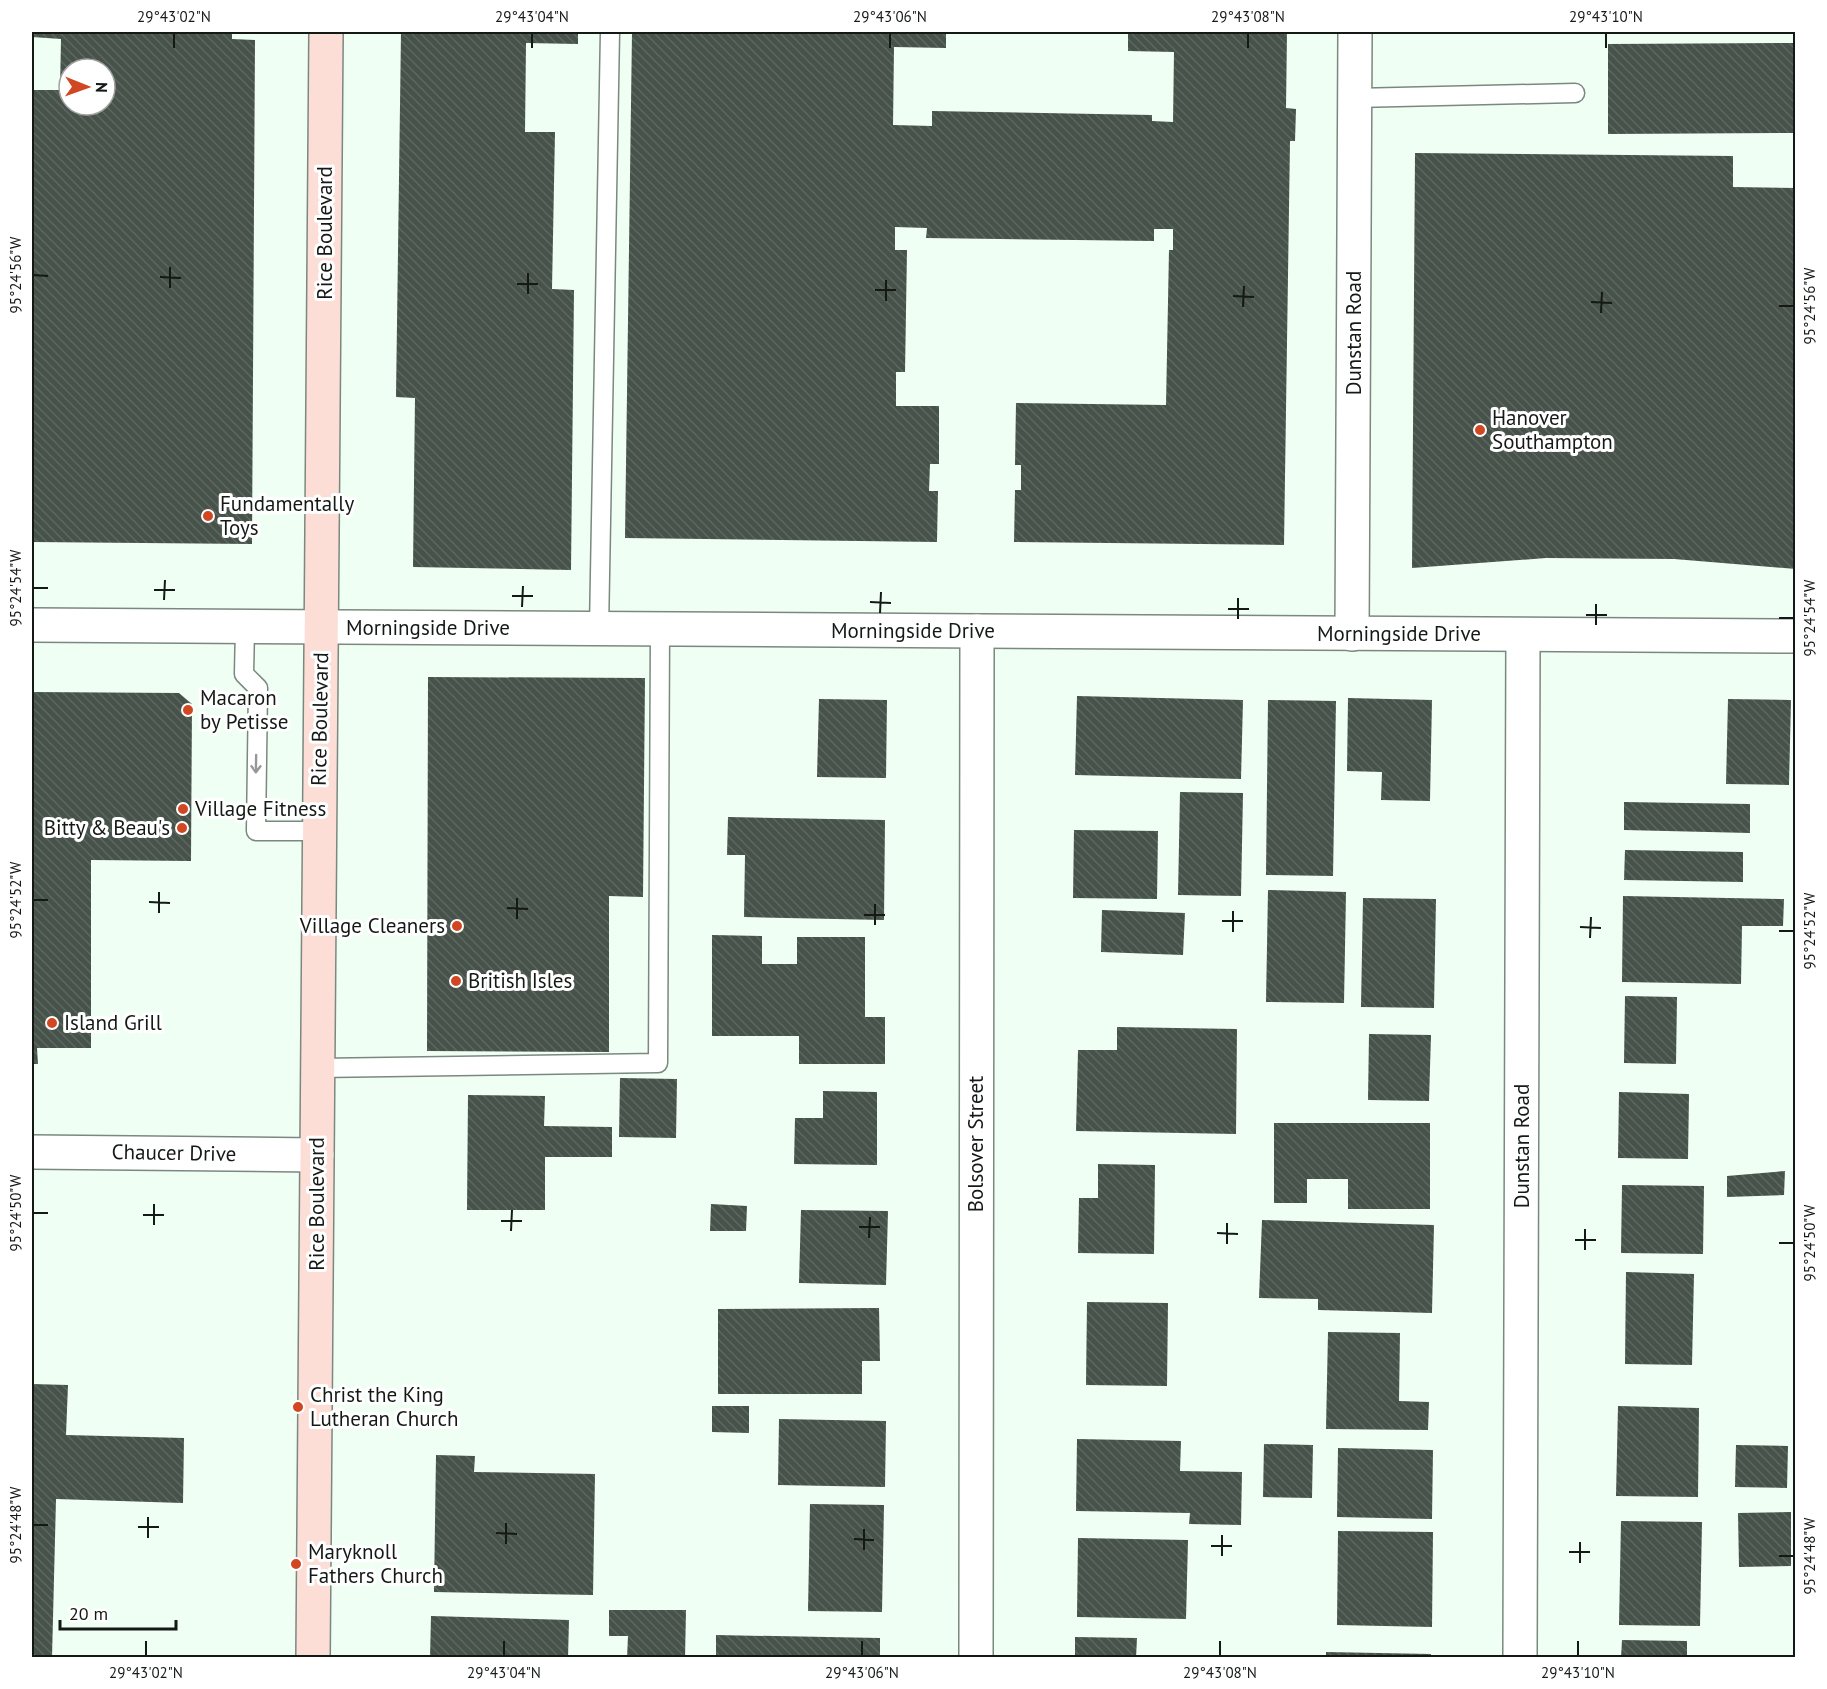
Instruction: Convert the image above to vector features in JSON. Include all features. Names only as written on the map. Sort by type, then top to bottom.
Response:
[{"type":"main road","name":"Rice Boulevard","points":[[313,1658],[326,32]]},
{"type":"street","name":"Dunstan Road","points":[[1352,634],[1355,32]]},
{"type":"street","name":"Morningside Drive","points":[[32,625],[1796,636]]},
{"type":"street","name":"Bolsover Street","points":[[976,1658],[977,631]]},
{"type":"street","name":"Dunstan Road","points":[[1520,1658],[1523,634]]},
{"type":"street","name":"Chaucer Drive","points":[[32,1152],[317,1155]]},
{"type":"lane","points":[[599,629],[610,32]]},
{"type":"lane","points":[[1355,98],[1575,93]]},
{"type":"lane","points":[[245,627],[244,674],[258,688],[256,831],[320,831]]},
{"type":"lane","points":[[318,1068],[658,1063],[660,630]]},
{"type":"building","points":[[32,32],[232,32],[232,39],[255,40],[252,544],[32,542],[32,90],[57,90],[57,117],[117,117],[117,57],[61,57],[61,39],[32,37]]},
{"type":"building","points":[[401,32],[578,32],[578,44],[526,43],[525,132],[555,132],[552,289],[574,290],[571,570],[413,567],[415,398],[396,397]]},
{"type":"building","points":[[632,32],[946,32],[946,48],[894,47],[893,125],[932,126],[932,111],[1152,115],[1152,121],[1173,122],[1174,52],[1128,51],[1128,32],[1287,32],[1286,108],[1296,109],[1295,141],[1290,141],[1284,545],[1014,542],[1015,490],[1021,490],[1021,465],[1015,465],[1016,403],[1166,405],[1169,250],[1173,250],[1173,229],[1154,229],[1154,241],[926,238],[927,228],[895,227],[895,250],[907,250],[905,372],[896,372],[896,406],[939,406],[939,464],[930,464],[929,491],[938,491],[937,542],[625,538]]},
{"type":"building","points":[[1796,43],[1796,133],[1608,134],[1608,44]]},
{"type":"building","name":"Hanover Southampton","points":[[1415,153],[1733,156],[1733,187],[1796,188],[1796,569],[1674,559],[1546,558],[1412,568]]},
{"type":"building","points":[[428,677],[645,678],[643,897],[609,896],[609,1052],[427,1051]]},
{"type":"building","points":[[32,692],[179,693],[192,704],[191,861],[91,860],[91,1048],[37,1048],[38,1064],[32,1064]]},
{"type":"building","points":[[1077,696],[1243,700],[1241,779],[1075,775]]},
{"type":"building","points":[[1348,698],[1432,700],[1430,801],[1381,800],[1382,772],[1347,771]]},
{"type":"building","points":[[819,699],[887,700],[886,778],[817,777]]},
{"type":"building","points":[[1728,699],[1791,700],[1789,785],[1726,784]]},
{"type":"building","points":[[1268,700],[1336,701],[1333,876],[1266,875]]},
{"type":"building","points":[[1180,792],[1243,793],[1241,896],[1178,895]]},
{"type":"building","points":[[1624,802],[1750,804],[1750,833],[1624,830]]},
{"type":"building","points":[[728,817],[885,820],[884,920],[744,917],[745,855],[727,855]]},
{"type":"building","points":[[1074,830],[1158,831],[1157,899],[1073,898]]},
{"type":"building","points":[[1625,850],[1743,852],[1743,882],[1624,880]]},
{"type":"building","points":[[1268,890],[1346,892],[1344,1003],[1266,1002]]},
{"type":"building","points":[[1623,896],[1784,899],[1783,926],[1742,926],[1741,984],[1622,982]]},
{"type":"building","points":[[1363,898],[1436,899],[1434,1008],[1361,1007]]},
{"type":"building","points":[[1102,910],[1185,913],[1183,955],[1101,952]]},
{"type":"building","points":[[712,935],[762,936],[762,964],[797,964],[797,937],[865,937],[865,1017],[885,1017],[885,1064],[799,1064],[799,1036],[712,1036]]},
{"type":"building","points":[[1625,996],[1677,997],[1676,1064],[1624,1063]]},
{"type":"building","points":[[1117,1027],[1237,1029],[1236,1134],[1076,1131],[1078,1050],[1117,1050]]},
{"type":"building","points":[[1369,1034],[1431,1035],[1429,1101],[1368,1100]]},
{"type":"building","points":[[620,1078],[677,1079],[676,1138],[619,1137]]},
{"type":"building","points":[[823,1091],[877,1092],[877,1165],[794,1164],[795,1118],[823,1118]]},
{"type":"building","points":[[1619,1092],[1689,1094],[1688,1159],[1618,1158]]},
{"type":"building","points":[[468,1095],[545,1096],[544,1126],[612,1127],[612,1157],[545,1157],[545,1210],[467,1210]]},
{"type":"building","points":[[1274,1123],[1430,1123],[1430,1209],[1348,1209],[1348,1179],[1307,1179],[1307,1203],[1274,1203]]},
{"type":"building","points":[[1098,1164],[1155,1165],[1154,1254],[1078,1253],[1079,1198],[1098,1198]]},
{"type":"building","points":[[1785,1171],[1784,1195],[1727,1197],[1727,1176]]},
{"type":"building","points":[[1622,1185],[1704,1186],[1703,1254],[1621,1253]]},
{"type":"building","points":[[711,1204],[747,1206],[746,1231],[710,1231]]},
{"type":"building","points":[[801,1210],[888,1211],[886,1285],[799,1283]]},
{"type":"building","points":[[1262,1220],[1434,1225],[1432,1313],[1318,1310],[1318,1299],[1259,1298]]},
{"type":"building","points":[[1626,1272],[1694,1274],[1692,1365],[1625,1364]]},
{"type":"building","points":[[1087,1302],[1168,1303],[1167,1386],[1086,1385]]},
{"type":"building","points":[[879,1308],[880,1361],[862,1361],[862,1394],[718,1394],[718,1309]]},
{"type":"building","points":[[1328,1332],[1400,1333],[1399,1401],[1429,1402],[1428,1430],[1326,1429]]},
{"type":"building","points":[[32,1384],[68,1385],[66,1435],[184,1438],[183,1503],[56,1499],[52,1658],[32,1658]]},
{"type":"building","points":[[712,1406],[749,1406],[749,1433],[712,1432]]},
{"type":"building","points":[[1618,1406],[1699,1408],[1698,1497],[1616,1496]]},
{"type":"building","points":[[779,1419],[886,1421],[885,1487],[778,1485]]},
{"type":"building","points":[[1077,1439],[1181,1441],[1180,1471],[1242,1472],[1241,1525],[1189,1524],[1190,1513],[1076,1511]]},
{"type":"building","points":[[1264,1444],[1313,1445],[1312,1498],[1263,1497]]},
{"type":"building","points":[[1736,1445],[1788,1446],[1787,1488],[1735,1487]]},
{"type":"building","points":[[1338,1448],[1433,1450],[1432,1519],[1337,1517]]},
{"type":"building","points":[[436,1455],[475,1456],[474,1472],[595,1474],[593,1595],[434,1592]]},
{"type":"building","points":[[810,1504],[884,1505],[882,1612],[808,1611]]},
{"type":"building","points":[[1791,1512],[1791,1566],[1739,1567],[1738,1513]]},
{"type":"building","points":[[1621,1521],[1702,1522],[1700,1626],[1619,1625]]},
{"type":"building","points":[[1338,1531],[1433,1532],[1432,1627],[1337,1625]]},
{"type":"building","points":[[1078,1538],[1188,1540],[1186,1619],[1077,1617]]},
{"type":"building","points":[[609,1610],[686,1610],[685,1658],[627,1658],[628,1636],[609,1636]]},
{"type":"building","points":[[431,1616],[569,1620],[568,1658],[430,1658]]},
{"type":"building","points":[[716,1635],[880,1638],[880,1658],[716,1658]]},
{"type":"building","points":[[1075,1637],[1137,1638],[1136,1658],[1075,1658]]},
{"type":"building","points":[[1622,1640],[1687,1641],[1687,1658],[1621,1658]]},
{"type":"building","points":[[1326,1652],[1431,1654],[1431,1658],[1326,1658]]},
{"type":"place","name":"Hanover Southampton","points":[[1480,430]]},
{"type":"place","name":"Fundamentally Toys","points":[[208,516]]},
{"type":"place","name":"Macaron by Petisse","points":[[188,710]]},
{"type":"place","name":"Village Fitness","points":[[183,809]]},
{"type":"place","name":"Bitty & Beau's","points":[[182,828]]},
{"type":"place","name":"Village Cleaners","points":[[457,926]]},
{"type":"place","name":"British Isles","points":[[456,981]]},
{"type":"place","name":"Island Grill","points":[[52,1023]]},
{"type":"place","name":"Christ the King Lutheran Church","points":[[298,1407]]},
{"type":"place","name":"Maryknoll Fathers Church","points":[[296,1564]]}]
